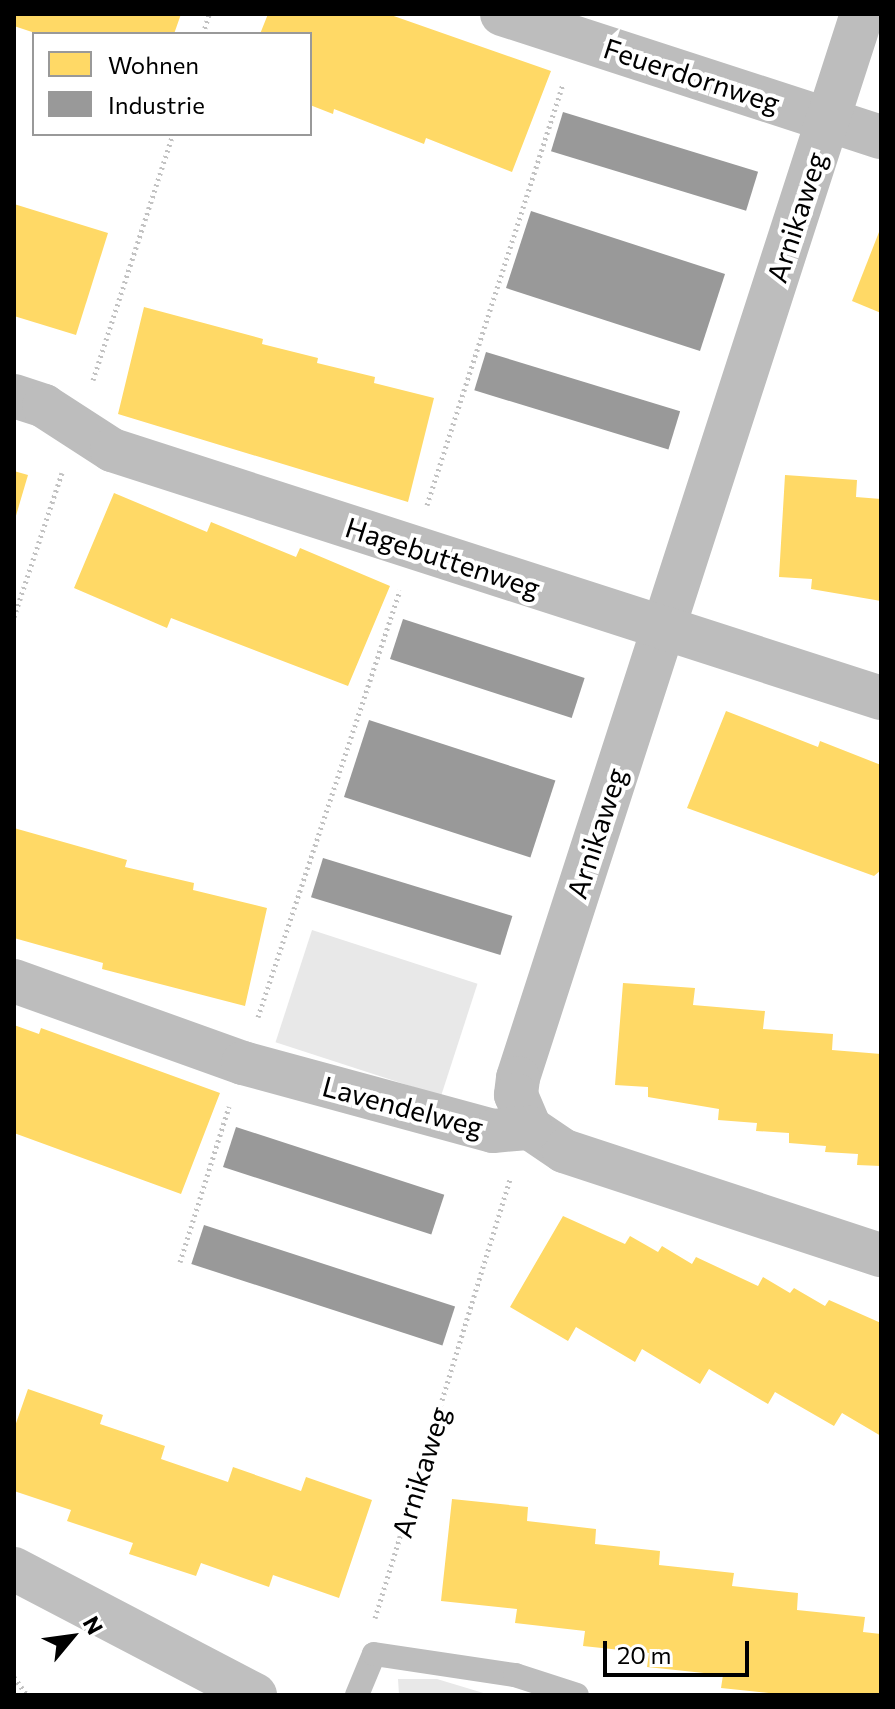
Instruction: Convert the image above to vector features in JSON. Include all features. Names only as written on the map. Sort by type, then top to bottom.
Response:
[{"type":"main road","points":[[14,1569],[255,1695]]},
{"type":"street","name":"Feuerdornweg","points":[[502,14],[881,137]]},
{"type":"street","name":"Arnikaweg","points":[[530,1128],[520,1110],[518,1078],[862,14]]},
{"type":"street","name":"Hagebuttenweg","points":[[14,396],[44,406],[112,450],[881,698]]},
{"type":"street","name":"Lavendelweg","points":[[14,981],[243,1063],[493,1131],[530,1128]]},
{"type":"street","points":[[530,1128],[564,1151],[881,1255]]},
{"type":"lane","points":[[357,1695],[374,1654],[515,1675],[577,1695]]},
{"type":"path","points":[[180,1262],[415,548],[577,37]]},
{"type":"path","points":[[14,617],[172,136]]},
{"type":"path","name":"Arnikaweg","points":[[374,1654],[375,1616],[530,1128]]},
{"type":"path","points":[[14,1677],[27,1695]]},
{"type":"shaded area","points":[[312,930],[477,984],[441,1096],[276,1042]]},
{"type":"shaded area","points":[[398,1679],[437,1679],[490,1695],[399,1695]]},
{"type":"building: Wohnen","points":[[14,14],[181,14],[175,32],[32,32],[14,26]]},
{"type":"building: Wohnen","points":[[268,14],[388,14],[551,71],[512,172],[426,138],[424,144],[334,109],[333,114],[312,106],[312,32],[261,32]]},
{"type":"building: Wohnen","points":[[14,204],[108,233],[76,335],[14,316]]},
{"type":"building: Wohnen","points":[[881,227],[881,313],[852,301]]},
{"type":"building: Wohnen","points":[[144,307],[263,339],[262,344],[318,358],[317,363],[375,377],[374,383],[434,398],[408,502],[118,414]]},
{"type":"building: Wohnen","points":[[14,471],[28,475],[15,519],[14,519]]},
{"type":"building: Wohnen","points":[[785,475],[857,480],[856,497],[881,499],[881,601],[811,589],[812,579],[779,577]]},
{"type":"building: Wohnen","points":[[114,493],[207,532],[211,522],[296,557],[300,548],[390,586],[348,686],[171,618],[167,628],[74,588]]},
{"type":"building: Wohnen","points":[[726,711],[818,747],[820,741],[881,765],[881,870],[874,876],[687,808]]},
{"type":"building: Wohnen","points":[[14,828],[127,860],[125,867],[194,883],[193,890],[267,908],[245,1006],[102,969],[103,963],[14,938]]},
{"type":"building: Wohnen","points":[[623,983],[695,988],[693,1005],[765,1011],[763,1029],[833,1034],[832,1050],[881,1054],[881,1166],[857,1165],[858,1154],[825,1152],[826,1146],[789,1143],[789,1133],[756,1131],[757,1123],[718,1120],[719,1109],[648,1097],[648,1087],[615,1085]]},
{"type":"building: Wohnen","points":[[14,1025],[39,1034],[41,1028],[220,1093],[181,1194],[14,1133]]},
{"type":"building: Wohnen","points":[[563,1216],[625,1244],[630,1236],[658,1252],[662,1246],[692,1264],[696,1257],[758,1286],[763,1277],[790,1293],[794,1288],[825,1306],[829,1300],[881,1323],[881,1436],[842,1413],[834,1426],[775,1392],[768,1404],[709,1369],[700,1384],[642,1349],[635,1362],[576,1327],[568,1341],[510,1307]]},
{"type":"building: Wohnen","points":[[28,1389],[103,1415],[100,1424],[165,1446],[161,1459],[228,1482],[233,1467],[301,1491],[306,1477],[372,1500],[339,1598],[273,1575],[269,1587],[201,1563],[196,1576],[129,1554],[133,1543],[67,1521],[71,1510],[14,1491],[14,1429]]},
{"type":"building: Wohnen","points":[[452,1499],[528,1507],[527,1521],[596,1529],[595,1544],[660,1551],[659,1565],[734,1573],[732,1586],[798,1593],[797,1610],[865,1617],[863,1632],[881,1634],[881,1695],[787,1695],[721,1688],[723,1675],[647,1667],[649,1653],[583,1646],[585,1631],[515,1623],[517,1609],[441,1601]]},
{"type":"building: Industrie","points":[[563,112],[758,172],[746,211],[551,151]]},
{"type":"building: Industrie","points":[[531,211],[725,274],[700,351],[506,288]]},
{"type":"building: Industrie","points":[[486,352],[680,411],[668,450],[474,390]]},
{"type":"building: Industrie","points":[[403,619],[585,678],[572,718],[390,659]]},
{"type":"building: Industrie","points":[[369,720],[555,781],[530,858],[344,797]]},
{"type":"building: Industrie","points":[[323,858],[512,916],[500,955],[311,897]]},
{"type":"building: Industrie","points":[[236,1127],[444,1195],[431,1235],[223,1167]]},
{"type":"building: Industrie","points":[[204,1225],[455,1307],[442,1346],[191,1264]]}]
